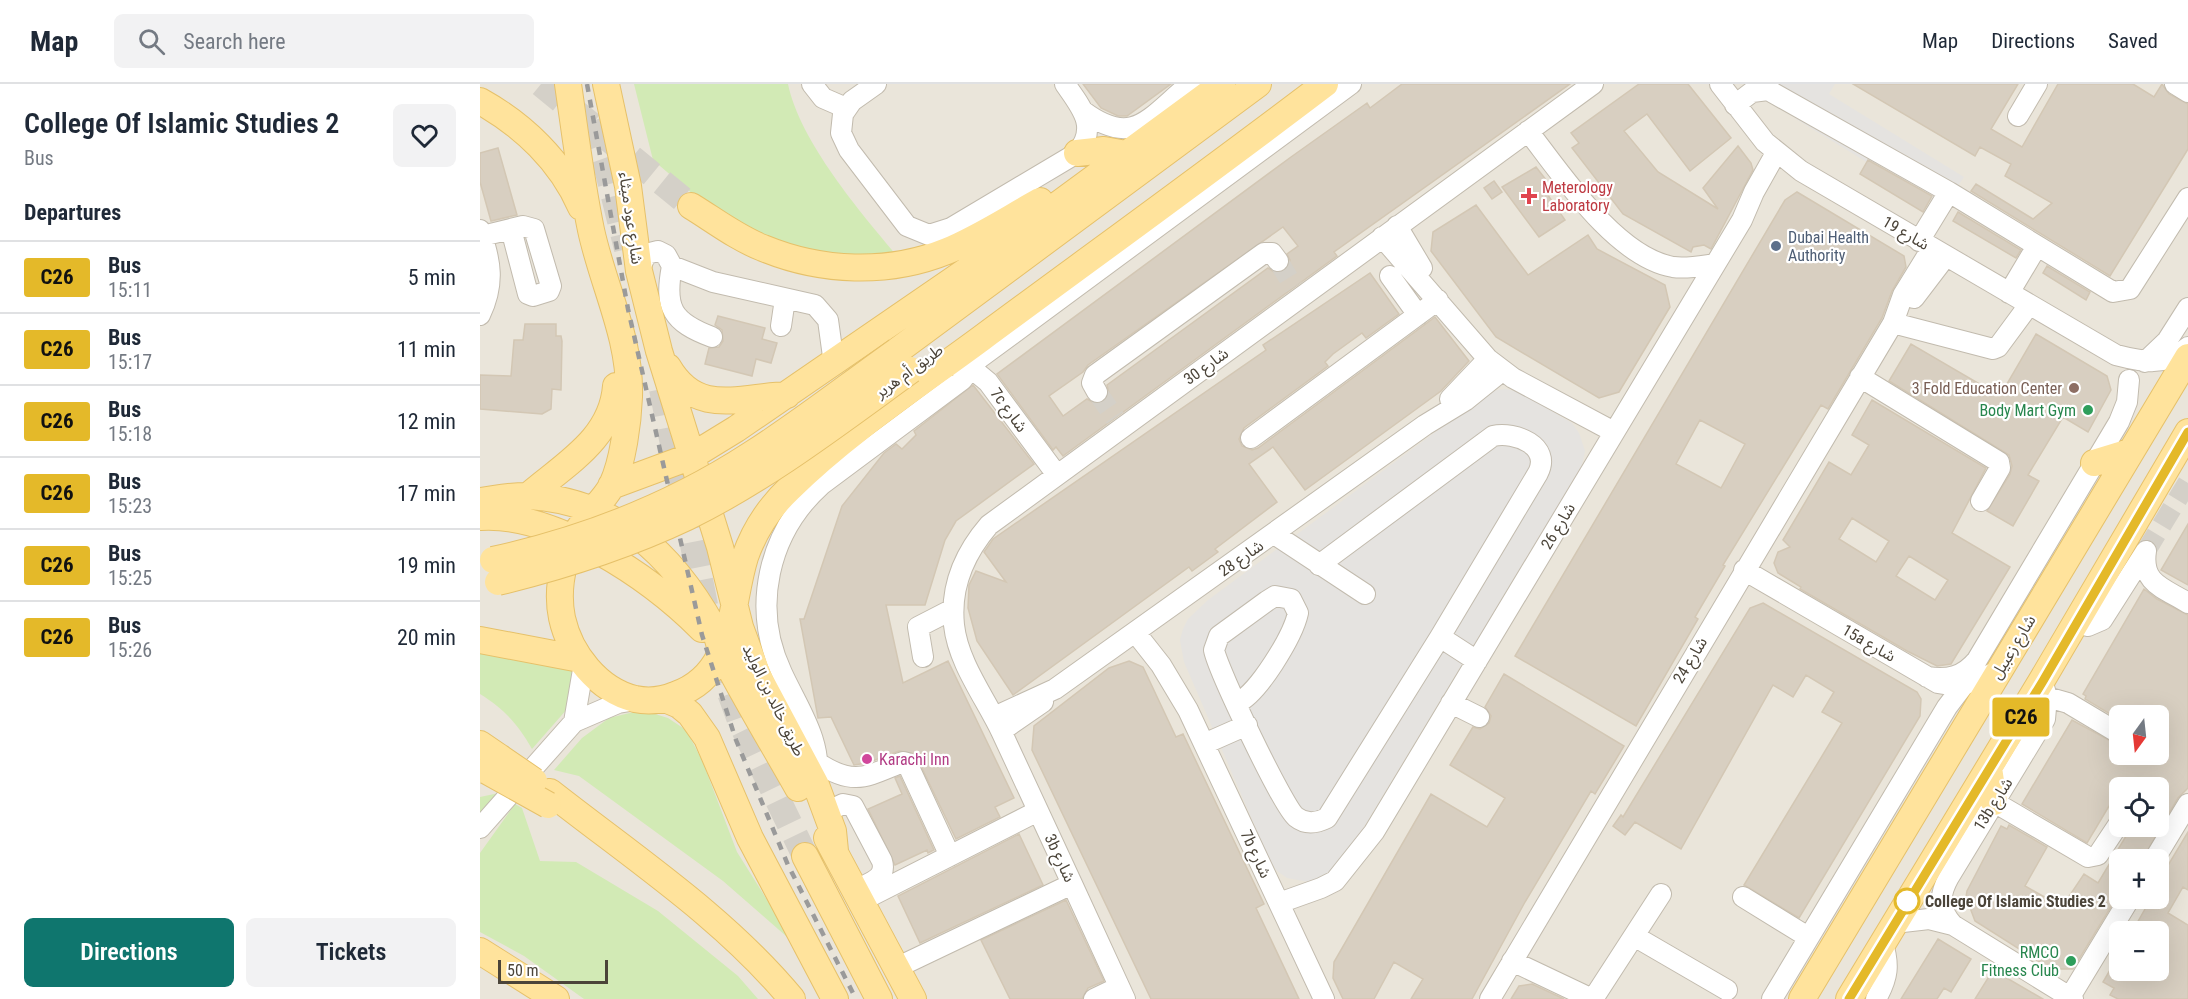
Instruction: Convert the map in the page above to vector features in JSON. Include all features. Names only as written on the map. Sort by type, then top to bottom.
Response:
[{"type":"main road","points":[[568,84],[592,232]]},
{"type":"main road","name":"شارع عود ميثاء","points":[[606,84],[628,186],[639,271],[659,351]]},
{"type":"main road","name":"طريق أم هرير","points":[[904,360],[1258,84]]},
{"type":"main road","name":"طريق أم هرير","points":[[488,573],[580,537],[710,480],[904,360],[1300,84]]},
{"type":"main road","points":[[665,699],[694,686],[710,672],[721,650],[746,556],[757,530],[776,502],[825,456],[958,367],[1325,84]]},
{"type":"main road","points":[[611,486],[692,456],[834,364],[1097,175],[1205,87]]},
{"type":"main road","points":[[480,101],[520,126],[543,149],[579,203],[592,232],[614,305],[627,362],[629,391],[625,433],[611,486],[573,540],[564,566],[560,600],[567,634],[582,662],[604,684],[636,699],[665,699],[679,705],[690,714],[707,738],[750,838],[835,999]]},
{"type":"main road","points":[[1077,153],[1104,150],[1126,153]]},
{"type":"main road","points":[[692,206],[761,248],[798,260],[836,267],[873,268],[910,263],[946,252],[1072,183],[1097,175]]},
{"type":"main road","points":[[528,496],[590,444],[609,418],[616,386],[611,333],[614,305]]},
{"type":"main road","points":[[659,351],[677,381],[699,399],[721,400],[787,395]]},
{"type":"main road","name":"طريق خالد بن الوليد","points":[[659,351],[758,676],[817,774],[833,831],[835,851],[913,999]]},
{"type":"main road","name":"شارع زعبيل","points":[[1802,999],[2188,357]]},
{"type":"main road","points":[[1849,999],[1989,768],[2019,741],[2075,623],[2188,432]]},
{"type":"main road","points":[[2094,463],[2130,452]]},
{"type":"main road","points":[[480,501],[528,496],[578,504],[595,509],[621,523],[657,553],[682,582],[712,625],[721,650],[835,851]]},
{"type":"main road","points":[[480,517],[517,518],[573,540],[647,583],[694,621],[721,650]]},
{"type":"main road","points":[[480,640],[582,662]]},
{"type":"main road","points":[[487,760],[610,839],[711,916],[770,972],[792,999]]},
{"type":"main road","points":[[1989,768],[1994,802]]},
{"type":"main road","points":[[805,856],[879,999]]},
{"type":"main road","points":[[1814,999],[1835,963],[1838,953],[1837,942]]},
{"type":"main road","points":[[480,951],[556,999]]},
{"type":"street","points":[[812,84],[823,98],[849,104]]},
{"type":"street","points":[[829,84],[849,104]]},
{"type":"street","points":[[876,84],[849,104],[841,133],[849,150],[907,226],[929,235],[951,228],[1077,153],[1089,133],[1088,122],[1065,84]]},
{"type":"street","points":[[950,856],[905,762],[861,779],[817,774],[815,742],[781,671],[769,640],[767,588],[776,549],[792,517],[811,493],[962,380],[958,367],[980,357],[1351,84]]},
{"type":"street","name":"شارع 30","points":[[998,724],[959,646],[953,609],[960,572],[977,538],[989,525],[1057,475],[1118,423],[1297,292],[1389,232],[1593,84]]},
{"type":"street","name":"شارع 19","points":[[1720,84],[1735,105],[1782,158],[1931,248],[2116,355],[2145,362],[2166,361],[2188,347]]},
{"type":"street","points":[[2018,116],[2037,84]]},
{"type":"street","points":[[2175,84],[2188,92]]},
{"type":"street","points":[[1083,111],[1115,129],[1133,128],[1205,87]]},
{"type":"street","points":[[1735,105],[1762,87],[1953,195],[2113,292],[2130,289],[2188,199]]},
{"type":"street","points":[[1550,116],[1548,130],[1550,159]]},
{"type":"street","points":[[1528,131],[1595,216],[1641,253],[1673,267],[1715,264]]},
{"type":"street","name":"شارع 26","points":[[1283,911],[1335,881],[1374,832],[1715,264],[1782,158]]},
{"type":"street","name":"شارع 24","points":[[1490,999],[1893,323],[1903,295],[1931,248],[1953,195]]},
{"type":"street","points":[[480,315],[489,294],[492,279],[491,263],[481,233],[511,229]]},
{"type":"street","points":[[1389,232],[1430,281],[1448,323],[1495,365],[1610,438]]},
{"type":"street","points":[[1893,323],[1993,349],[1998,347],[2041,249]]},
{"type":"street","points":[[639,271],[646,254],[658,251],[666,255],[672,266],[669,300],[674,315],[686,325],[712,337]]},
{"type":"street","points":[[1097,392],[1092,383],[1093,376],[1264,253],[1272,253],[1278,261]]},
{"type":"street","points":[[672,266],[712,282],[815,305],[828,320],[834,364]]},
{"type":"street","points":[[1390,276],[1418,315]]},
{"type":"street","points":[[781,326],[785,298]]},
{"type":"street","points":[[1251,438],[1438,300]]},
{"type":"street","points":[[2145,362],[2167,341],[2188,308]]},
{"type":"street","points":[[2116,355],[2141,408],[2145,427]]},
{"type":"street","name":"شارع 28","points":[[998,724],[1055,689],[1274,534],[1425,424],[1495,365]]},
{"type":"street","name":"7c شارع","points":[[958,367],[988,382],[1057,475]]},
{"type":"street","points":[[1860,377],[1999,462],[2000,468],[1981,501]]},
{"type":"street","points":[[1927,677],[1950,678],[1961,674],[1977,660],[2124,412],[2129,380]]},
{"type":"street","points":[[1237,703],[1254,691],[1292,630],[1298,614],[1291,599],[1275,596],[1225,631],[1216,642],[1216,657],[1247,725],[1286,805],[1295,816],[1310,823],[1327,818],[1440,637],[1541,467],[1540,454],[1532,444],[1511,435],[1493,436],[1319,565]]},
{"type":"street","points":[[1274,534],[1365,594]]},
{"type":"street","points":[[2075,623],[2088,626],[2102,620],[2146,551],[2145,567],[2152,582],[2188,603]]},
{"type":"street","name":"15a شارع","points":[[1744,570],[1938,683],[1963,686]]},
{"type":"street","points":[[923,657],[918,627],[953,609]]},
{"type":"street","name":"7b شارع","points":[[1143,627],[1161,665],[1188,710],[1324,999]]},
{"type":"street","points":[[1440,637],[1477,661]]},
{"type":"street","points":[[574,722],[582,662]]},
{"type":"street","points":[[1772,999],[1947,707],[1963,686],[2000,669]]},
{"type":"street","points":[[2045,689],[2109,727]]},
{"type":"street","points":[[1454,698],[1481,713]]},
{"type":"street","points":[[480,828],[574,722],[636,699]]},
{"type":"street","name":"3b شارع","points":[[998,724],[1122,993]]},
{"type":"street","points":[[1204,744],[1247,725]]},
{"type":"street","name":"13b شارع","points":[[1953,925],[1943,915],[1941,894],[1949,876],[1994,802],[2019,741]]},
{"type":"street","points":[[1994,802],[2088,857],[2098,855],[2110,837]]},
{"type":"street","points":[[826,812],[843,804],[853,806],[882,861],[884,870],[880,877],[859,896]]},
{"type":"street","points":[[2161,849],[2188,804]]},
{"type":"street","points":[[859,896],[950,856],[1038,811]]},
{"type":"street","points":[[896,968],[1072,884]]},
{"type":"street","points":[[1516,954],[1589,997],[1634,936],[1661,894]]},
{"type":"street","points":[[1743,897],[1808,938]]},
{"type":"street","points":[[1876,999],[1885,984],[1888,970],[1888,932],[1917,919],[1953,925],[2072,998],[2124,909]]},
{"type":"street","points":[[1634,936],[1727,990]]},
{"type":"street","points":[[1094,999],[1122,993]]},
{"type":"shaded area","points":[[480,84],[2188,84],[2188,999],[480,999]]},
{"type":"shaded area","points":[[1762,84],[1835,84],[1829,94],[1964,177],[1942,208],[1796,119]]},
{"type":"shaded area","points":[[1505,389],[1519,392],[1572,423],[1579,433],[1585,451],[1582,465],[1334,875],[1314,883],[1287,878],[1277,871],[1270,861],[1184,662],[1180,640],[1183,629],[1188,619],[1208,600],[1491,391]]},
{"type":"green space","points":[[634,84],[788,84],[805,129],[818,153],[850,198],[898,257],[845,262],[759,238],[708,207],[653,160]]},
{"type":"green space","points":[[480,642],[577,669],[575,700],[532,749],[510,718],[480,694]]},
{"type":"green space","points":[[642,710],[668,718],[686,730],[702,760],[737,852],[794,943],[723,881],[579,776],[554,770],[582,738],[609,718]]},
{"type":"green space","points":[[499,793],[480,816],[480,797]]},
{"type":"green space","points":[[515,804],[522,808],[540,861],[576,862],[658,911],[738,976],[758,999],[584,999],[524,956],[480,932],[480,853]]},
{"type":"building","points":[[1083,84],[1171,84],[1127,116],[1118,116],[1101,108]]},
{"type":"building","points":[[1402,84],[1570,84],[1334,252],[1337,256],[1063,456],[1056,447],[1053,450],[997,374],[1291,157],[1367,103],[1370,108]],"holes":[[[1283,227],[1298,246],[1287,254],[1290,260],[1286,270],[1274,272],[1268,268],[1107,385],[1109,393],[1103,402],[1096,404],[1087,399],[1063,416],[1049,396],[1083,372],[1088,365]]]},
{"type":"building","points":[[1639,84],[1688,84],[1731,138],[1690,171],[1647,114],[1624,131],[1658,172],[1718,209],[1703,188],[1738,146],[1751,163],[1753,170],[1711,249],[1704,245],[1693,247],[1691,252],[1623,214],[1572,148],[1579,143],[1571,133]]},
{"type":"building","points":[[1853,84],[2018,84],[1991,129],[2022,147],[2058,84],[2133,84],[2154,97],[2162,84],[2169,94],[2188,104],[2188,149],[2110,276],[1971,191],[1976,184],[2033,219],[2052,203],[2005,176],[2011,164],[1980,147],[1975,156]]},
{"type":"building","points":[[498,148],[517,215],[491,221],[480,182],[480,153]]},
{"type":"building","points":[[1868,160],[1932,196],[1923,212],[1860,174]]},
{"type":"building","name":"Meterology Laboratory","points":[[1536,167],[1547,181],[1541,185],[1565,220],[1539,237],[1502,187]]},
{"type":"building","points":[[1494,181],[1502,192],[1492,199],[1484,188]]},
{"type":"building","points":[[1797,192],[1904,256],[1906,267],[1892,291],[1882,318],[1828,409],[1821,405],[1723,565],[1725,566],[1695,617],[1698,619],[1636,726],[1515,656],[1785,200]],"holes":[[[1700,420],[1745,444],[1721,488],[1676,464]]]},
{"type":"building","points":[[1476,205],[1528,275],[1588,235],[1597,249],[1665,285],[1670,307],[1619,392],[1599,398],[1496,337],[1431,251],[1433,232]]},
{"type":"building","points":[[1958,212],[2021,250],[2016,258],[1953,221]]},
{"type":"building","points":[[2047,266],[2090,292],[2086,300],[2043,273]]},
{"type":"building","points":[[1370,273],[1399,314],[1366,338],[1362,333],[1333,354],[1325,362],[1328,366],[1244,428],[1239,439],[1242,446],[1252,450],[1258,448],[1435,317],[1469,361],[1441,391],[1305,490],[1273,447],[1249,464],[1277,502],[1215,549],[1218,552],[1192,571],[1189,567],[1013,695],[977,641],[968,608],[969,585],[976,571],[1006,582],[984,552],[993,539],[1266,350],[1263,345]]},
{"type":"building","points":[[718,316],[765,328],[762,339],[777,343],[771,363],[756,359],[752,376],[705,364],[709,348],[719,347],[723,341],[722,330],[715,325]]},
{"type":"building","points":[[525,324],[556,324],[556,336],[561,336],[561,390],[552,389],[551,409],[542,414],[480,409],[480,375],[511,376],[514,340],[523,340]]},
{"type":"building","points":[[2036,334],[2107,376],[2111,390],[2088,432],[2063,417],[2028,475],[2039,481],[2013,526],[1987,511],[2010,474],[2012,466],[2009,455],[1889,381],[1911,344],[2000,396]]},
{"type":"building","points":[[973,385],[1034,464],[956,521],[945,540],[925,605],[886,605],[903,683],[948,661],[1014,798],[995,807],[1000,817],[956,839],[915,754],[899,751],[867,763],[854,765],[831,717],[818,718],[800,619],[804,619],[842,506],[884,453],[896,444],[902,449],[916,435],[914,431]]},
{"type":"building","points":[[1872,400],[1986,468],[1952,533],[2010,567],[1951,664],[1937,666],[1907,651],[1800,589],[1801,587],[1778,573],[1774,563],[1778,552],[1790,547],[1783,540],[1829,462],[1851,475],[1869,445],[1852,435]],"holes":[[[1852,518],[1889,541],[1876,562],[1839,539]],[[1909,556],[1948,580],[1935,600],[1896,576]]]},
{"type":"building","points":[[2188,524],[2188,585],[2161,570]]},
{"type":"building","points":[[2144,589],[2157,599],[2188,615],[2188,788],[2178,798],[2169,814],[2169,777],[2109,777],[2109,806],[2087,843],[2022,804],[2072,720],[2109,740],[2109,765],[2169,765],[2169,705],[2109,705],[2109,713],[2085,699],[2086,696],[2083,694]]},
{"type":"building","points":[[1763,603],[1917,692],[1921,699],[1920,716],[1799,918],[1744,885],[1842,723],[1822,712],[1834,692],[1806,675],[1793,697],[1773,685],[1681,849],[1635,822],[1625,835],[1613,826],[1621,815],[1623,817],[1750,608]]},
{"type":"building","points":[[1129,661],[1143,667],[1176,737],[1183,734],[1264,904],[1256,908],[1299,999],[1151,999],[1032,750],[1034,726],[1109,668]]},
{"type":"building","points":[[1504,674],[1624,746],[1595,794],[1591,791],[1525,902],[1472,999],[1411,999],[1423,979],[1394,962],[1374,999],[1343,999],[1333,978],[1334,962],[1431,794],[1487,827],[1505,798],[1450,765],[1473,727],[1480,729],[1489,723],[1491,716],[1485,707]]},
{"type":"building","points":[[900,776],[934,850],[928,853],[927,850],[895,865],[868,809],[902,794],[895,778]]},
{"type":"building","points":[[2009,825],[2047,847],[2025,886],[2062,907],[2084,874],[2098,883],[2109,865],[2110,909],[2073,969],[2051,969],[1975,921],[1966,897],[2001,826],[2007,829]]},
{"type":"building","points":[[2188,832],[2188,890],[2183,887],[2168,913],[2188,925],[2188,999],[2118,999],[2110,995],[2114,988],[2103,982],[2109,972],[2109,981],[2169,981],[2169,921],[2138,921],[2145,909],[2169,909],[2169,864]]},
{"type":"building","points":[[1019,834],[1043,885],[920,943],[898,896]]},
{"type":"building","points":[[2125,837],[2155,837],[2148,849],[2118,849]]},
{"type":"building","points":[[1066,900],[1104,981],[1088,988],[1082,999],[1010,999],[981,940]]},
{"type":"building","points":[[1938,939],[1971,959],[1951,992],[1944,988],[1937,999],[1901,999]]},
{"type":"building","points":[[1993,970],[2043,999],[1975,999]]},
{"type":"building","points":[[1532,984],[1564,999],[1511,999],[1519,986]]},
{"type":"tunnel","points":[[541,84],[691,206]]},
{"type":"tunnel","points":[[590,122],[608,172],[627,249]]},
{"type":"tunnel","points":[[1278,261],[1294,287]]},
{"type":"tunnel","points":[[662,389],[707,615]]},
{"type":"tunnel","points":[[1097,392],[1115,418]]},
{"type":"tunnel","points":[[2146,551],[2188,482]]},
{"type":"tunnel","points":[[717,657],[741,723],[805,856]]},
{"type":"railway","points":[[587,84],[628,309],[702,635],[736,740],[788,865],[856,999]]},
{"type":"bus line","name":"C26","points":[[1849,999],[1882,941],[2043,681],[2188,432]]},
{"type":"place","name":"Meterology Laboratory","points":[[1529,196]]},
{"type":"place","name":"Dubai Health Authority","points":[[1776,246]]},
{"type":"place","name":"3 Fold Education Center","points":[[2074,388]]},
{"type":"place","name":"Body Mart Gym","points":[[2088,410]]},
{"type":"place","name":"Karachi Inn","points":[[867,759]]},
{"type":"place","name":"College Of Islamic Studies 2","points":[[1907,901]]},
{"type":"place","name":"RMCO Fitness Club","points":[[2071,961]]}]
